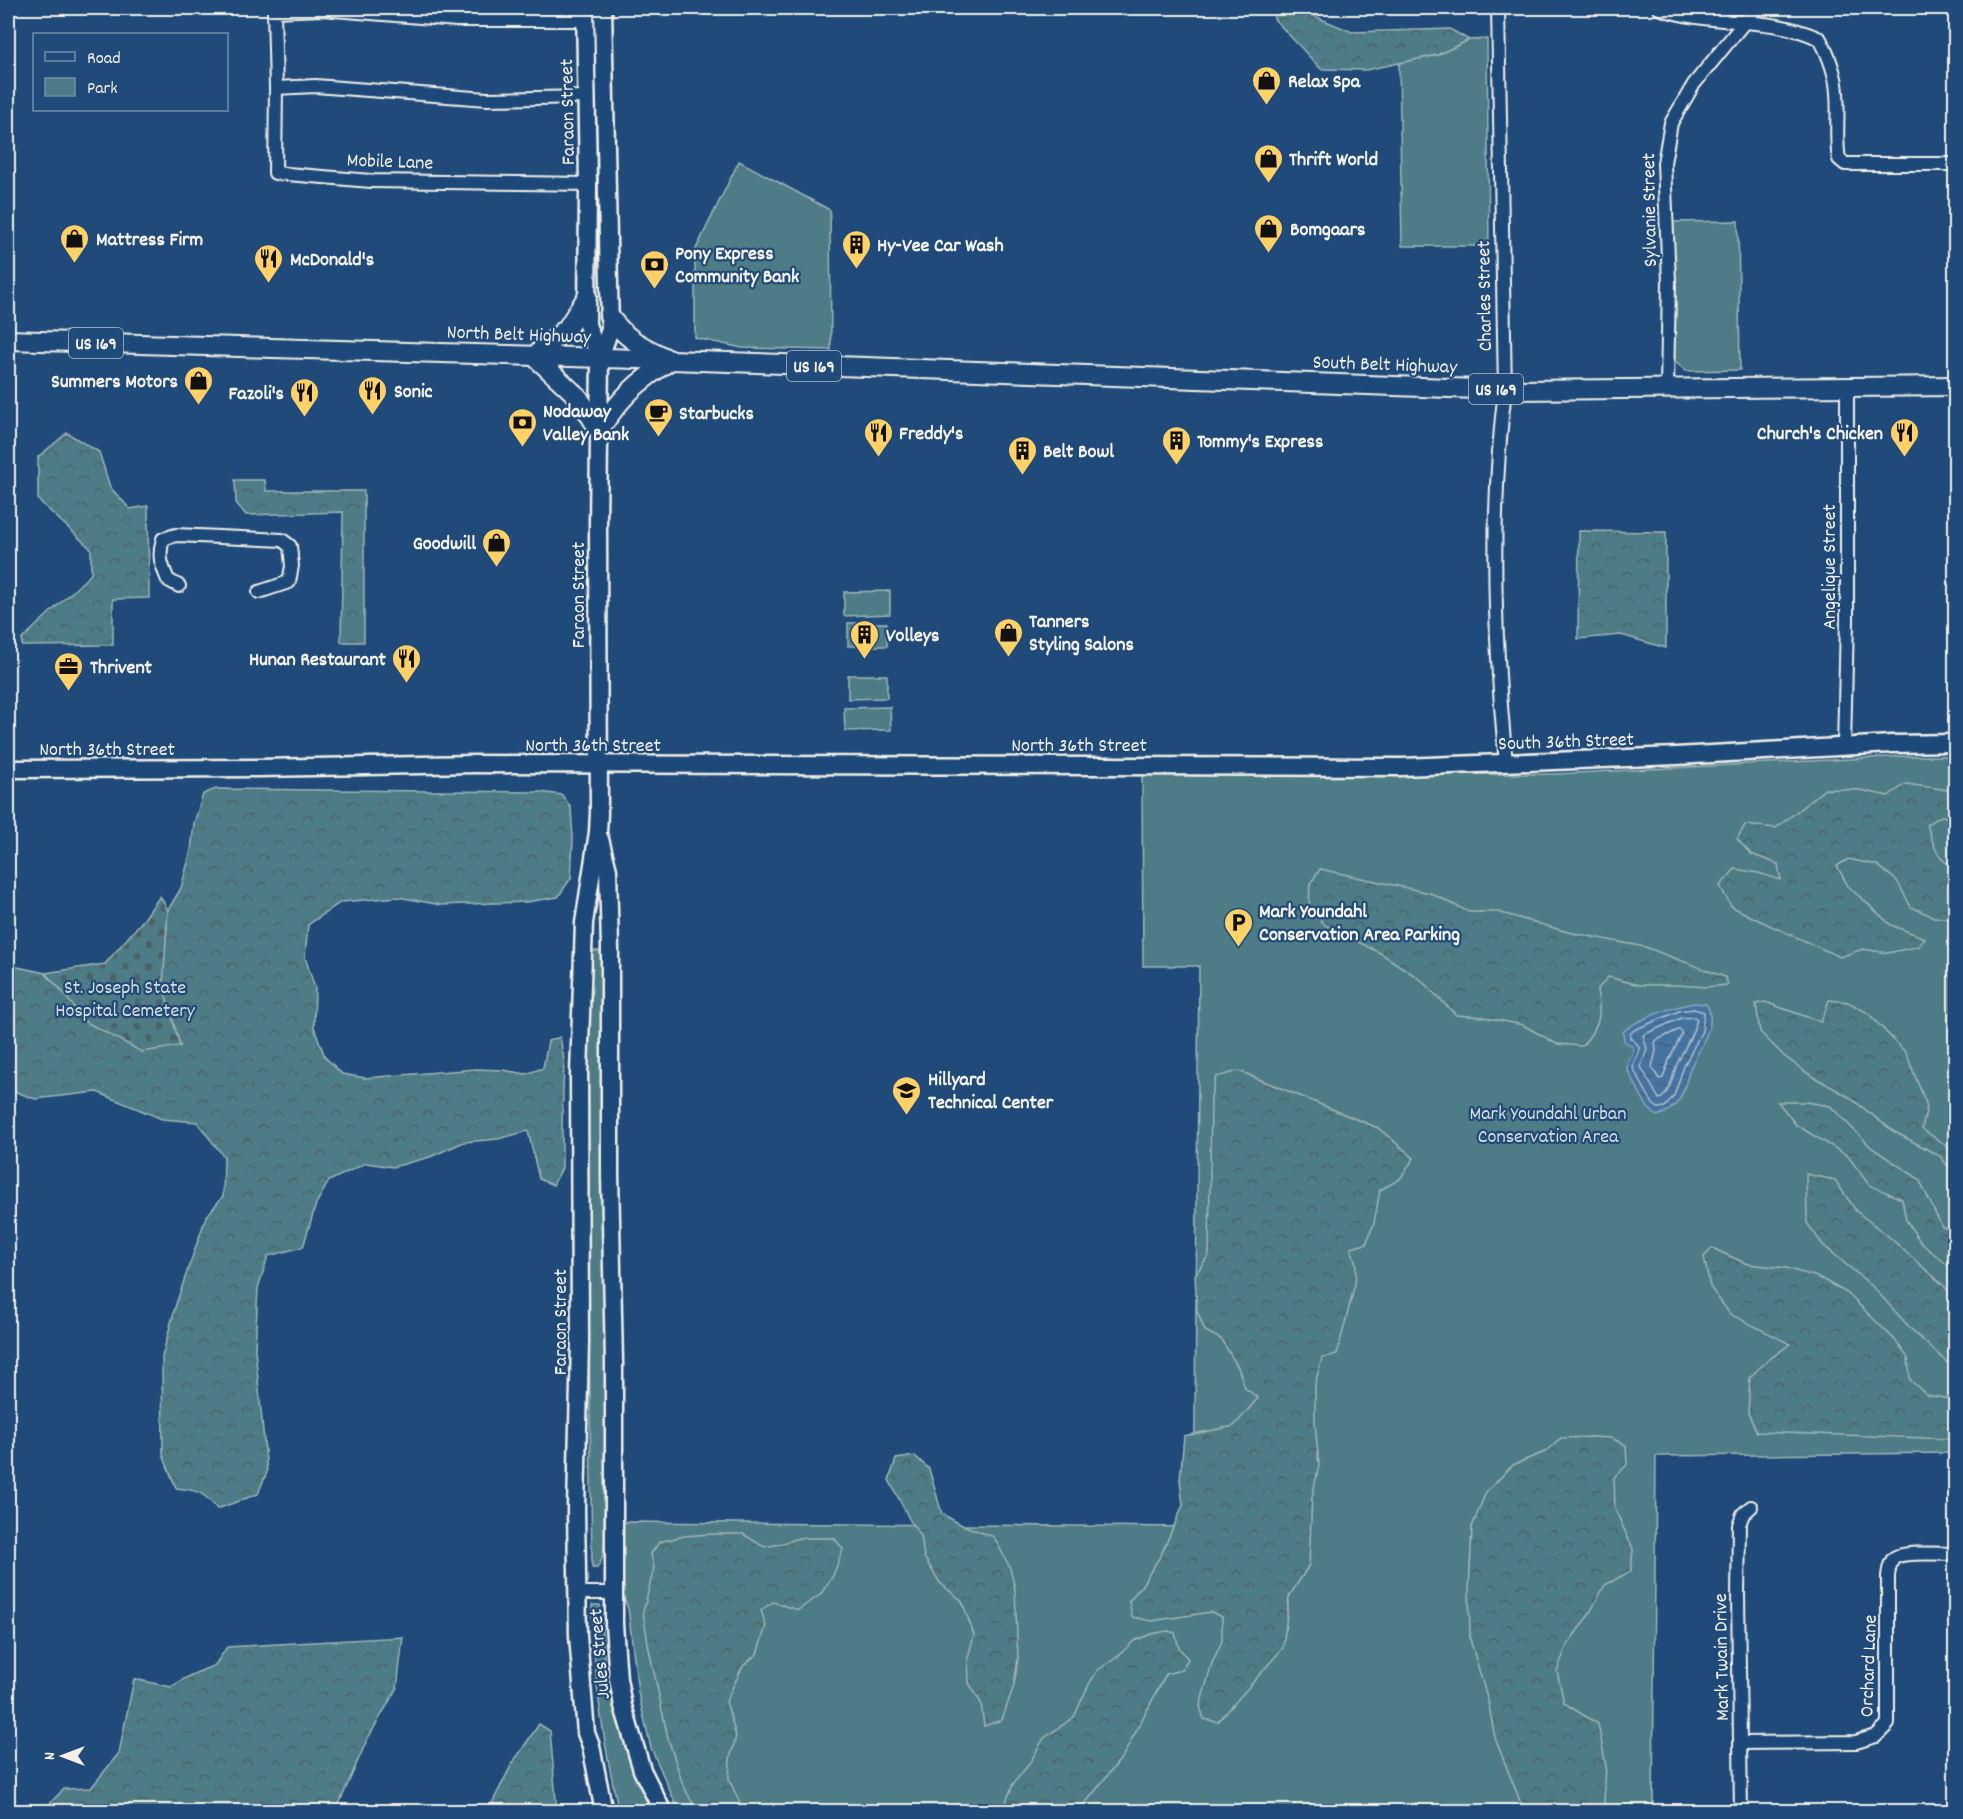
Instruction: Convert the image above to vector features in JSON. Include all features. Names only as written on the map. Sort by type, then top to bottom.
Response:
[{"type":"main road","name":"Faraon Street","points":[[603,8],[610,329],[600,358],[598,832],[584,923],[579,1074],[580,1342],[576,1509],[578,1636],[586,1733],[591,1746],[604,1812]]},
{"type":"main road","name":"Faraon Street","points":[[585,14],[588,184],[587,325],[600,358]]},
{"type":"main road","points":[[587,297],[567,328],[534,356],[579,398],[599,430],[632,387],[671,360],[629,338],[620,331],[609,316]]},
{"type":"main road","name":"North Belt Highway","points":[[8,340],[671,360],[1029,374]]},
{"type":"main road","name":"South Belt Highway","points":[[1029,374],[1505,390],[1956,386]]},
{"type":"main road","name":"South 36th Street","points":[[1178,765],[1402,767],[1676,756],[1844,746],[1956,743]]},
{"type":"main road","name":"North 36th Street","points":[[8,769],[475,764],[1178,765]]},
{"type":"main road","name":"Faraon Street","points":[[598,832],[608,870],[610,948],[614,1593]]},
{"type":"main road","name":"Jules Street","points":[[614,1593],[616,1657],[623,1707],[642,1770],[663,1812]]},
{"type":"street","name":"Charles Street","points":[[1498,8],[1505,390],[1500,432],[1495,579],[1500,706],[1506,763]]},
{"type":"street","points":[[1659,8],[1707,18],[1796,29],[1820,39],[1831,60],[1837,93],[1837,149],[1839,159],[1845,164],[1956,164]]},
{"type":"street","name":"Sylvanie Street","points":[[1667,388],[1670,282],[1665,163],[1671,123],[1694,84],[1756,8]]},
{"type":"street","name":"Mobile Lane","points":[[585,14],[457,20],[322,9],[274,12],[275,173],[371,180],[588,184]]},
{"type":"street","points":[[276,88],[315,86],[488,99],[586,97]]},
{"type":"street","name":"Angelique Street","points":[[1844,746],[1847,621],[1847,387]]},
{"type":"street","points":[[179,586],[168,580],[162,567],[159,553],[163,539],[176,535],[282,540],[290,546],[292,566],[289,582],[260,592]]},
{"type":"street","name":"Mark Twain Drive","points":[[1741,1812],[1739,1525],[1743,1514],[1751,1507]]},
{"type":"street","name":"Orchard Lane","points":[[1741,1743],[1856,1742],[1876,1736],[1888,1724],[1888,1576],[1890,1564],[1895,1557],[1904,1555],[1956,1554]]},
{"type":"street","name":"Jules Street","points":[[577,1593],[614,1593]]},
{"type":"green space","points":[[1273,8],[1314,8],[1314,16],[1352,32],[1450,29],[1469,40],[1437,55],[1366,70],[1321,69],[1274,19]]},
{"type":"green space","points":[[1487,39],[1489,246],[1402,246],[1399,63],[1437,55],[1469,40]]},
{"type":"green space","points":[[739,161],[830,210],[831,350],[742,348],[695,338],[695,251]]},
{"type":"green space","points":[[1738,221],[1740,370],[1686,371],[1674,361],[1676,310],[1672,222]]},
{"type":"green space","points":[[67,433],[99,452],[110,487],[130,509],[148,506],[149,598],[113,599],[113,645],[22,646],[22,639],[91,574],[91,549],[38,500],[38,457]]},
{"type":"green space","points":[[235,480],[265,480],[266,491],[364,491],[364,642],[341,642],[343,512],[246,515],[236,503]]},
{"type":"green space","points":[[1579,531],[1666,532],[1666,648],[1621,635],[1578,639]]},
{"type":"green space","points":[[890,591],[890,614],[844,616],[844,592]]},
{"type":"green space","points":[[848,623],[887,623],[887,646],[848,646]]},
{"type":"green space","points":[[848,675],[887,675],[887,698],[848,699]]},
{"type":"green space","points":[[890,707],[891,730],[845,731],[844,708]]},
{"type":"green space","name":"Mark Youndahl Urban Conservation Area","points":[[1907,756],[1955,756],[1955,1453],[1656,1456],[1653,1811],[679,1811],[651,1748],[638,1692],[628,1608],[623,1596],[622,1522],[1194,1527],[1199,966],[1143,966],[1142,775],[1554,774]]},
{"type":"green space","points":[[1906,784],[1955,791],[1955,818],[1941,816],[1927,824],[1933,844],[1940,856],[1949,865],[1955,867],[1955,919],[1934,917],[1911,907],[1897,881],[1877,865],[1848,859],[1837,866],[1848,886],[1891,925],[1925,938],[1919,946],[1888,953],[1863,949],[1840,957],[1731,906],[1720,886],[1735,869],[1781,880],[1778,864],[1751,854],[1737,839],[1745,825],[1776,828],[1825,789],[1860,790],[1888,796]]},
{"type":"green space","points":[[216,789],[540,792],[562,795],[571,808],[573,840],[571,878],[558,897],[526,902],[441,905],[398,897],[341,902],[308,925],[305,957],[315,988],[314,1027],[325,1057],[342,1074],[365,1078],[476,1069],[526,1074],[543,1068],[548,1041],[560,1037],[564,1060],[562,1168],[553,1185],[539,1179],[528,1131],[498,1139],[464,1142],[430,1157],[393,1167],[366,1163],[329,1181],[316,1204],[303,1247],[268,1256],[258,1288],[255,1349],[267,1472],[258,1494],[217,1509],[200,1493],[176,1488],[163,1455],[162,1357],[176,1304],[206,1217],[223,1196],[224,1157],[197,1122],[162,1119],[97,1092],[35,1099],[8,1089],[8,965],[45,973],[62,991],[180,1046],[162,984],[168,910],[181,888],[191,851],[194,823],[203,794]]},
{"type":"green space","points":[[1320,869],[1430,893],[1469,912],[1498,912],[1568,932],[1645,947],[1725,977],[1728,985],[1706,987],[1639,985],[1608,977],[1597,990],[1599,1014],[1596,1026],[1582,1046],[1557,1044],[1523,1025],[1483,1017],[1456,1015],[1420,979],[1382,954],[1325,925],[1309,907],[1310,884]]},
{"type":"green space","name":"St. Joseph State Hospital Cemetery","points":[[160,896],[168,910],[163,985],[180,1046],[142,1052],[84,1021],[62,991],[45,973],[105,964],[144,919]]},
{"type":"green space","points":[[590,951],[603,951],[607,1510],[604,1512],[603,1556],[597,1568],[592,1568],[587,1158]]},
{"type":"green space","points":[[1829,1000],[1848,1002],[1868,1013],[1906,1053],[1927,1106],[1922,1129],[1947,1147],[1955,1162],[1947,1165],[1940,1156],[1893,1131],[1849,1097],[1807,1073],[1784,1056],[1760,1032],[1756,1004],[1765,1002],[1821,1022]]},
{"type":"green space","points":[[1239,1071],[1378,1128],[1414,1158],[1400,1179],[1380,1190],[1374,1223],[1366,1244],[1351,1248],[1356,1264],[1355,1284],[1337,1354],[1322,1358],[1315,1384],[1315,1424],[1319,1465],[1312,1497],[1309,1565],[1289,1597],[1283,1648],[1218,1722],[1204,1719],[1200,1706],[1212,1663],[1222,1641],[1222,1617],[1211,1612],[1152,1621],[1132,1617],[1129,1601],[1161,1555],[1183,1505],[1180,1480],[1184,1436],[1234,1426],[1258,1398],[1245,1388],[1238,1367],[1221,1339],[1205,1331],[1197,1311],[1195,1275],[1209,1255],[1211,1097],[1216,1077]]},
{"type":"green space","points":[[1778,1102],[1806,1102],[1830,1106],[1872,1148],[1919,1179],[1942,1227],[1955,1232],[1955,1271],[1921,1243],[1906,1220],[1902,1199],[1869,1185],[1848,1156],[1796,1125]]},
{"type":"green space","points":[[1806,1174],[1835,1180],[1856,1211],[1888,1236],[1943,1285],[1955,1299],[1955,1370],[1912,1330],[1873,1287],[1823,1245],[1807,1223]]},
{"type":"green space","points":[[1712,1248],[1747,1264],[1786,1268],[1820,1278],[1847,1293],[1895,1340],[1908,1358],[1910,1380],[1927,1395],[1955,1400],[1955,1439],[1757,1432],[1748,1413],[1750,1377],[1790,1344],[1730,1314],[1710,1287],[1704,1257]]},
{"type":"green space","points":[[1561,1438],[1611,1438],[1626,1445],[1627,1465],[1614,1477],[1615,1509],[1633,1549],[1631,1571],[1605,1585],[1588,1616],[1567,1645],[1557,1671],[1564,1703],[1598,1724],[1606,1766],[1604,1801],[1606,1811],[1524,1811],[1495,1738],[1488,1701],[1470,1639],[1469,1588],[1472,1527],[1486,1492],[1513,1465],[1547,1451]]},
{"type":"green space","points":[[915,1456],[929,1469],[942,1514],[962,1525],[994,1537],[1010,1568],[1015,1589],[1018,1659],[1014,1685],[1002,1720],[984,1726],[981,1703],[969,1683],[968,1658],[974,1635],[962,1601],[940,1583],[924,1557],[921,1536],[912,1524],[889,1480],[896,1459]]},
{"type":"green space","points":[[743,1534],[764,1547],[799,1538],[834,1538],[843,1549],[833,1576],[820,1595],[798,1610],[773,1602],[761,1610],[766,1626],[757,1654],[743,1666],[726,1701],[736,1736],[730,1759],[729,1780],[744,1811],[697,1811],[683,1785],[668,1738],[643,1612],[654,1568],[651,1554],[659,1542],[684,1536]]},
{"type":"green space","points":[[592,1605],[600,1605],[604,1659],[612,1700],[652,1811],[619,1811],[600,1709],[594,1657]]},
{"type":"green space","points":[[1168,1631],[1175,1633],[1179,1648],[1188,1659],[1181,1670],[1166,1674],[1123,1756],[1079,1811],[998,1811],[1004,1807],[1013,1784],[1029,1764],[1044,1738],[1074,1717],[1097,1671],[1134,1641],[1151,1634]]},
{"type":"green space","points":[[403,1637],[397,1688],[367,1740],[336,1811],[42,1811],[64,1789],[91,1788],[119,1753],[134,1679],[171,1687],[215,1665],[227,1647]]},
{"type":"green space","points":[[539,1724],[550,1731],[557,1811],[488,1811],[512,1764]]},
{"type":"water","points":[[1694,1003],[1706,1004],[1710,1011],[1709,1028],[1679,1100],[1670,1110],[1657,1116],[1648,1108],[1627,1069],[1633,1047],[1624,1041],[1623,1032],[1646,1018]]},
{"type":"place","name":"Relax Spa","points":[[1267,106]]},
{"type":"place","name":"Thrift World","points":[[1268,184]]},
{"type":"place","name":"Bomgaars","points":[[1269,254]]},
{"type":"place","name":"Mattress Firm","points":[[75,264]]},
{"type":"place","name":"Hy-Vee Car Wash","points":[[856,270]]},
{"type":"place","name":"McDonald's","points":[[269,284]]},
{"type":"place","name":"Pony Express Community Bank","points":[[654,290]]},
{"type":"place","name":"Summers Motors","points":[[199,406]]},
{"type":"place","name":"Sonic","points":[[373,416]]},
{"type":"place","name":"Fazoli's","points":[[305,418]]},
{"type":"place","name":"Starbucks","points":[[658,438]]},
{"type":"place","name":"Nodaway Valley Bank","points":[[522,448]]},
{"type":"place","name":"Freddy's","points":[[878,458]]},
{"type":"place","name":"Church's Chicken","points":[[1904,458]]},
{"type":"place","name":"Tommy's Express","points":[[1176,466]]},
{"type":"place","name":"Belt Bowl","points":[[1022,476]]},
{"type":"place","name":"Goodwill","points":[[497,568]]},
{"type":"place","name":"Tanners Styling Salons","points":[[1008,658]]},
{"type":"place","name":"Volleys","points":[[865,660]]},
{"type":"place","name":"Hunan Restaurant","points":[[407,684]]},
{"type":"place","name":"Thrivent","points":[[69,692]]},
{"type":"place","name":"Mark Youndahl Conservation Area Parking","points":[[1238,948]]},
{"type":"place","name":"Hillyard Technical Center","points":[[907,1116]]}]
